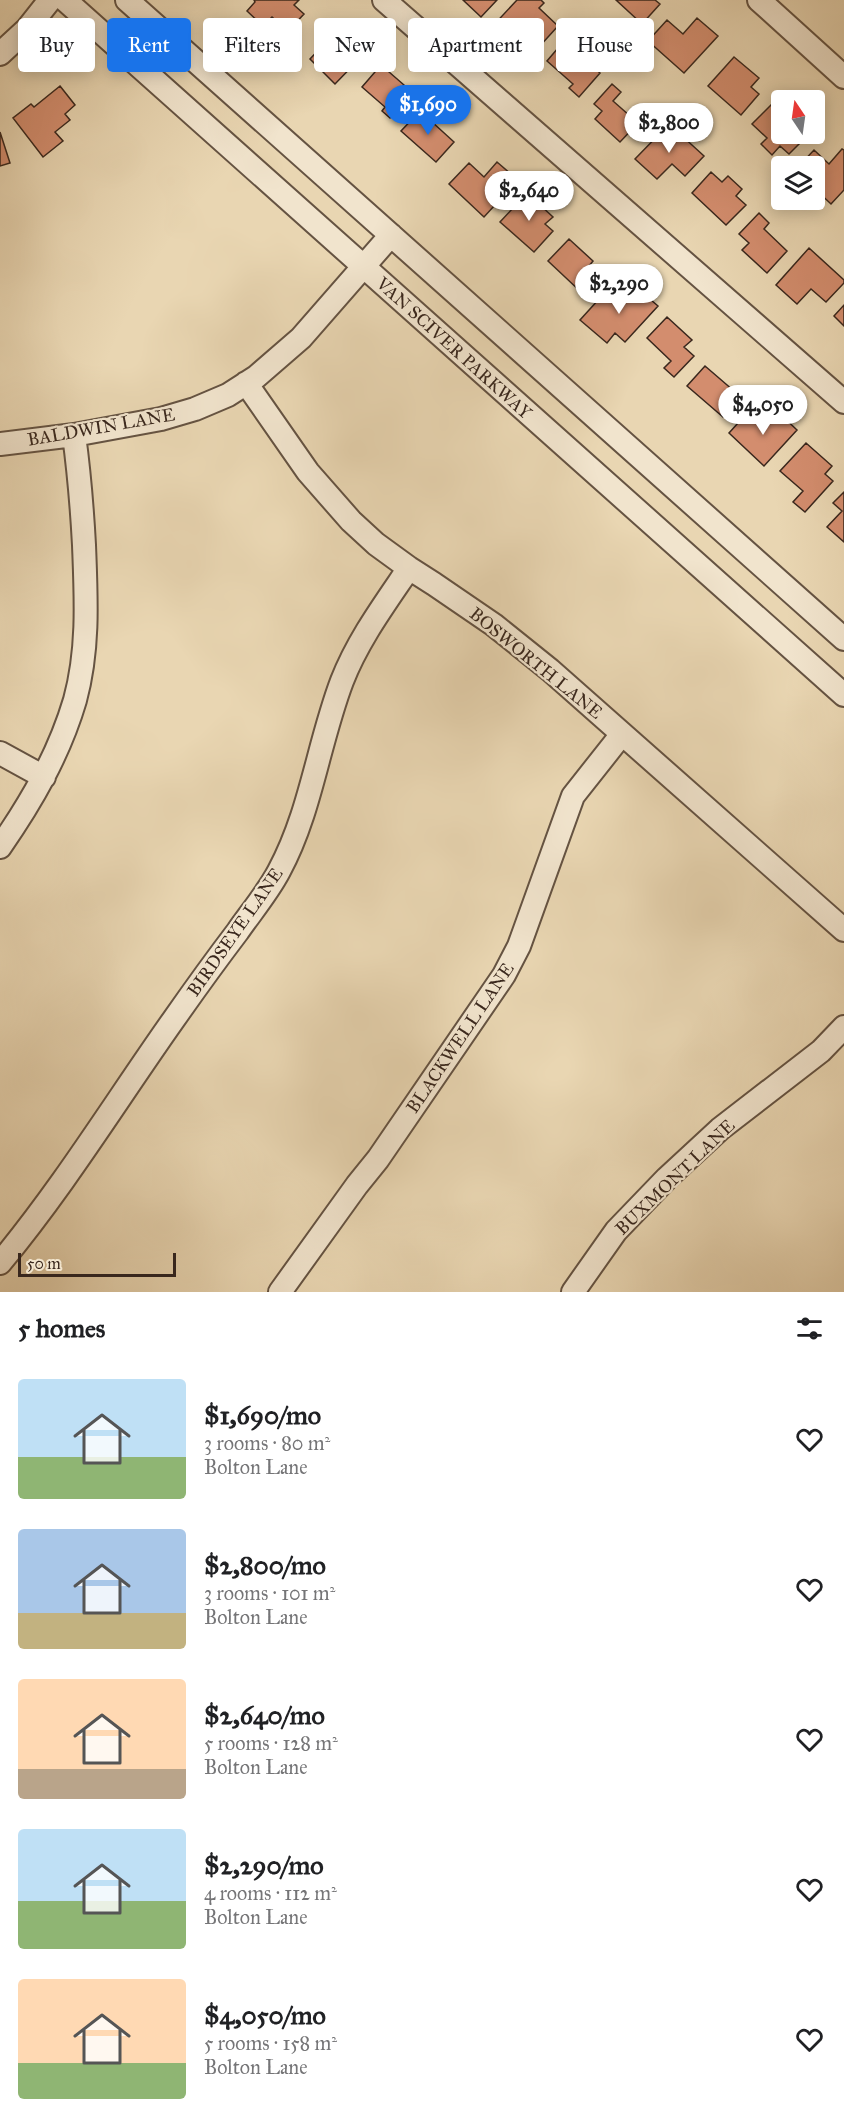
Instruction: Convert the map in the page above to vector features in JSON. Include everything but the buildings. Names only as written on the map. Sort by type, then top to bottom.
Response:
[{"type":"street","points":[[0,54],[27,29],[50,0]]},
{"type":"street","name":"VAN SCIVER PARKWAY","points":[[65,0],[844,695]]},
{"type":"street","points":[[127,0],[844,639]]},
{"type":"street","points":[[384,0],[844,402]]},
{"type":"street","points":[[759,0],[844,77]]},
{"type":"street","name":"BALDWIN LANE","points":[[0,444],[74,435],[161,419],[195,409],[228,395],[256,377],[301,338],[392,235]]},
{"type":"street","name":"BOSWORTH LANE","points":[[246,383],[328,497],[376,544],[494,625],[550,670],[844,930]]},
{"type":"street","points":[[0,846],[44,777],[64,732],[75,698],[86,634],[86,602],[83,519],[74,435]]},
{"type":"street","name":"BIRDSEYE LANE","points":[[0,1263],[53,1197],[150,1053],[260,902],[279,872],[305,809],[341,683],[363,636],[409,568]]},
{"type":"street","name":"BLACKWELL LANE","points":[[280,1292],[378,1159],[504,975],[519,946],[573,796],[622,735]]},
{"type":"street","points":[[0,753],[44,777]]},
{"type":"street","name":"BUXMONT LANE","points":[[573,1292],[616,1231],[667,1179],[720,1129],[813,1058],[844,1027]]}]
